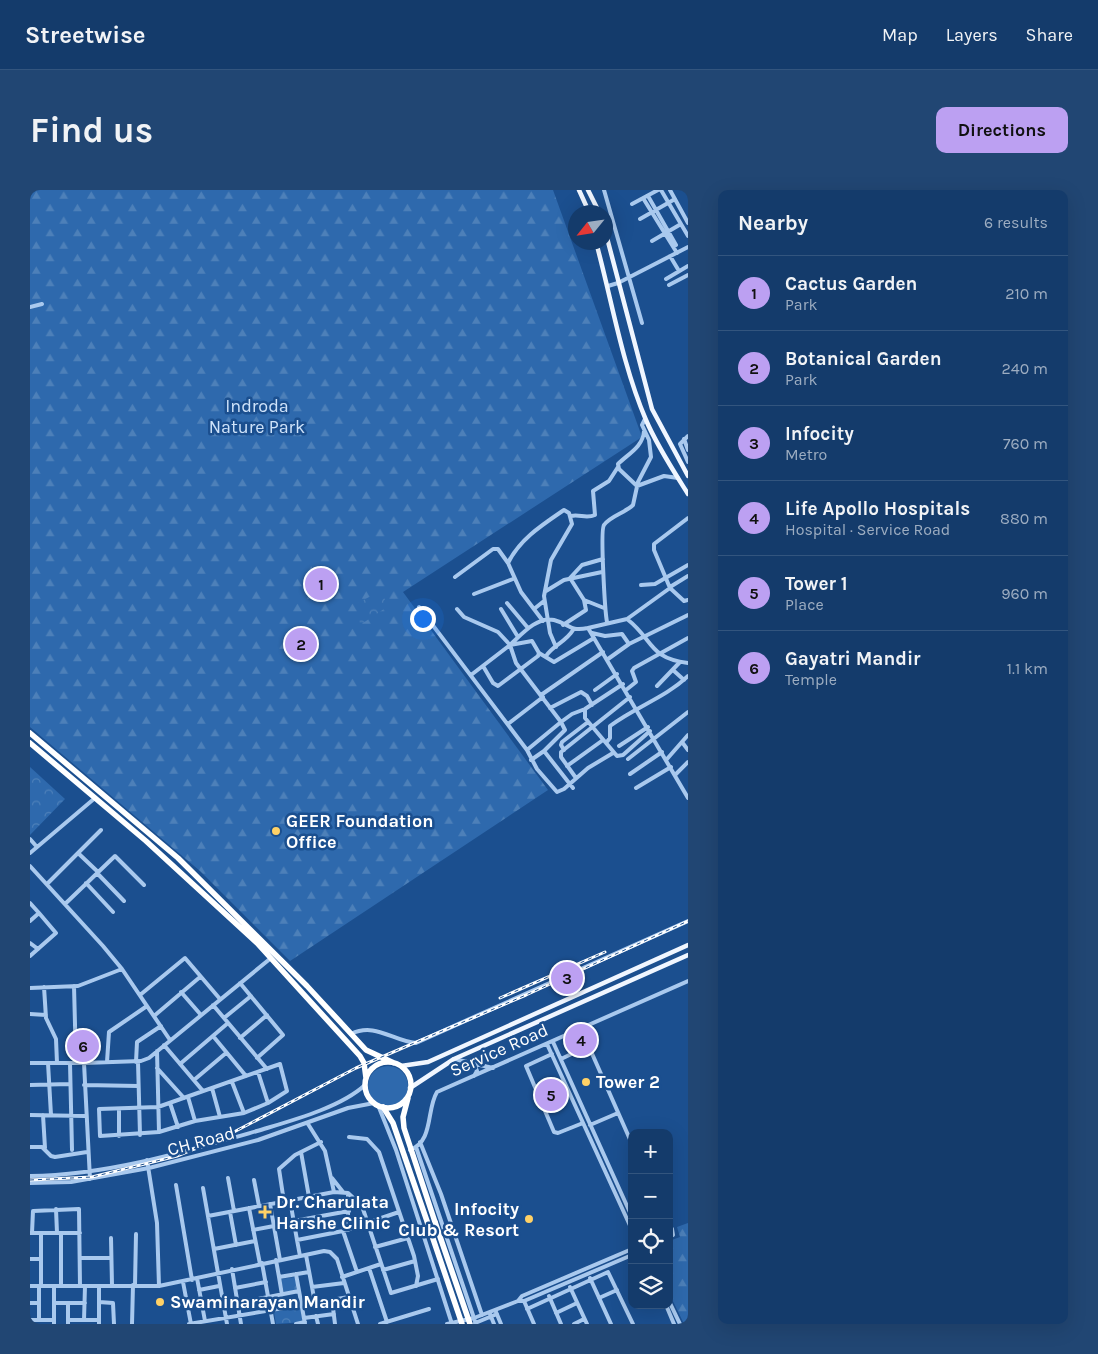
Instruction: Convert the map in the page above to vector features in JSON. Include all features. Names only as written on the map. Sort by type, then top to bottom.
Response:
[{"type":"highway","points":[[30,733],[178,858],[249,926],[373,1055],[401,1066],[409,1077],[410,1089],[403,1117],[435,1222],[474,1322]]},
{"type":"highway","points":[[30,743],[96,797],[271,958],[360,1056],[364,1063],[370,1098],[393,1123],[462,1324]]},
{"type":"highway","points":[[366,1082],[374,1067],[387,1062],[394,1063]]},
{"type":"highway","points":[[378,1105],[388,1108],[402,1103],[410,1089]]},
{"type":"main road","points":[[579,190],[586,205]]},
{"type":"main road","points":[[588,190],[596,205]]},
{"type":"main road","points":[[598,250],[630,374],[645,418],[688,494]]},
{"type":"main road","points":[[610,250],[652,409],[688,476]]},
{"type":"main road","points":[[401,1066],[433,1060],[688,945]]},
{"type":"main road","points":[[410,1089],[454,1059],[687,955]]},
{"type":"street","points":[[604,190],[642,323]]},
{"type":"street","points":[[648,190],[649,192],[653,190]]},
{"type":"street","points":[[632,204],[660,190],[688,236]]},
{"type":"street","points":[[670,190],[688,223]]},
{"type":"street","points":[[646,197],[667,234],[676,245],[674,246],[677,253]]},
{"type":"street","points":[[640,219],[675,199]]},
{"type":"street","points":[[652,241],[667,234],[681,224]]},
{"type":"street","points":[[608,286],[629,278],[688,247]]},
{"type":"street","points":[[670,256],[681,279]]},
{"type":"street","points":[[666,279],[688,266]]},
{"type":"street","points":[[669,286],[688,275]]},
{"type":"street","points":[[30,307],[42,304]]},
{"type":"street","points":[[607,622],[604,608],[606,592],[602,572],[602,530],[604,525],[633,505],[637,486],[651,457],[642,423],[645,418]]},
{"type":"street","points":[[571,516],[577,515],[585,518],[596,515],[593,492],[608,481],[618,467],[638,446],[643,439],[644,431]]},
{"type":"street","points":[[686,438],[688,450]]},
{"type":"street","points":[[686,438],[681,447],[688,462]]},
{"type":"street","points":[[618,467],[637,486]]},
{"type":"street","points":[[637,486],[664,476],[678,478]]},
{"type":"street","points":[[508,563],[517,547],[542,525],[564,510],[571,516]]},
{"type":"street","points":[[556,647],[550,633],[544,601],[551,560],[562,536],[570,527],[571,516]]},
{"type":"street","points":[[688,518],[654,544],[654,550],[670,587],[676,591],[681,599],[688,600]]},
{"type":"street","points":[[455,577],[496,548],[508,563],[513,578],[543,621]]},
{"type":"street","points":[[570,578],[582,564],[603,559]]},
{"type":"street","points":[[641,585],[653,585],[688,565]]},
{"type":"street","points":[[546,591],[570,578],[602,572]]},
{"type":"street","points":[[471,675],[510,645],[528,628],[543,621],[548,620],[573,630],[627,619],[688,576]]},
{"type":"street","points":[[474,594],[513,578]]},
{"type":"street","points":[[563,625],[586,610],[584,600],[570,578]]},
{"type":"street","points":[[653,585],[659,595]]},
{"type":"street","points":[[584,600],[604,608]]},
{"type":"street","points":[[534,608],[544,601]]},
{"type":"street","points":[[507,603],[528,628]]},
{"type":"street","points":[[419,607],[508,724],[527,750],[531,760],[557,792],[571,786],[576,778],[613,753]]},
{"type":"street","points":[[457,609],[464,617],[498,632],[510,645],[513,659],[542,696],[565,730],[544,751],[531,760]]},
{"type":"street","points":[[500,609],[518,637]]},
{"type":"street","points":[[608,658],[643,636],[688,615]]},
{"type":"street","points":[[627,619],[657,654],[688,663]]},
{"type":"street","points":[[588,628],[637,707],[688,798]]},
{"type":"street","points":[[546,656],[564,642],[573,630]]},
{"type":"street","points":[[591,633],[605,636],[622,634],[629,644]]},
{"type":"street","points":[[510,645],[532,640],[540,653],[554,662],[594,638]]},
{"type":"street","points":[[626,690],[636,682],[633,669],[688,638]]},
{"type":"street","points":[[508,724],[542,696],[604,652]]},
{"type":"street","points":[[483,666],[493,684],[498,686],[540,653]]},
{"type":"street","points":[[657,686],[680,662]]},
{"type":"street","points":[[673,670],[684,680]]},
{"type":"street","points":[[595,690],[617,674]]},
{"type":"street","points":[[568,766],[610,738],[610,726],[637,707],[666,694],[688,676]]},
{"type":"street","points":[[527,750],[560,722],[592,705],[623,684]]},
{"type":"street","points":[[550,708],[581,692],[587,696],[592,705]]},
{"type":"street","points":[[576,778],[560,754],[594,728],[604,715],[630,697]]},
{"type":"street","points":[[585,709],[584,715],[588,722],[613,753],[620,756],[649,729]]},
{"type":"street","points":[[628,759],[688,712]]},
{"type":"street","points":[[564,750],[561,745],[562,742],[588,722]]},
{"type":"street","points":[[619,746],[649,729]]},
{"type":"street","points":[[667,759],[688,735]]},
{"type":"street","points":[[682,742],[688,750]]},
{"type":"street","points":[[544,751],[571,786]]},
{"type":"street","points":[[630,774],[662,752]]},
{"type":"street","points":[[675,774],[688,762]]},
{"type":"street","points":[[636,788],[671,767]]},
{"type":"street","points":[[30,853],[96,797]]},
{"type":"street","points":[[47,884],[101,830]]},
{"type":"street","points":[[30,839],[37,847]]},
{"type":"street","points":[[78,852],[124,901]]},
{"type":"street","points":[[65,904],[115,856],[144,886]]},
{"type":"street","points":[[30,866],[122,969],[170,1040]]},
{"type":"street","points":[[86,884],[114,912]]},
{"type":"street","points":[[30,903],[56,933],[30,956]]},
{"type":"street","points":[[30,921],[38,913]]},
{"type":"street","points":[[351,1034],[361,1029],[376,1030],[408,1042],[416,1043],[688,921]]},
{"type":"street","points":[[30,942],[38,949]]},
{"type":"street","points":[[140,995],[185,958],[220,999]]},
{"type":"street","points":[[30,1062],[137,1062],[149,1058],[271,958]]},
{"type":"street","points":[[30,988],[87,984],[122,969]]},
{"type":"street","points":[[154,1016],[200,976]]},
{"type":"street","name":"Service Road","points":[[413,1148],[420,1142],[427,1130],[436,1092],[688,981]]},
{"type":"street","points":[[240,983],[283,1035],[257,1058]]},
{"type":"street","points":[[74,986],[76,1063]]},
{"type":"street","points":[[44,988],[46,1015],[56,1040],[57,1063]]},
{"type":"street","points":[[182,992],[201,1015]]},
{"type":"street","points":[[224,1018],[251,996]]},
{"type":"street","points":[[213,1005],[267,1069]]},
{"type":"street","points":[[107,1062],[109,1032],[147,1006]]},
{"type":"street","points":[[30,1014],[46,1015]]},
{"type":"street","points":[[240,1038],[267,1015]]},
{"type":"street","points":[[180,1064],[228,1023]]},
{"type":"street","points":[[140,1135],[137,1042],[161,1026]]},
{"type":"street","points":[[213,1036],[246,1076]]},
{"type":"street","points":[[553,1042],[628,1208]]},
{"type":"street","points":[[548,1044],[628,1221]]},
{"type":"street","points":[[164,1045],[203,1091]]},
{"type":"street","points":[[561,1059],[589,1048],[628,1135]]},
{"type":"street","points":[[157,1051],[159,1132]]},
{"type":"street","points":[[194,1080],[226,1053]]},
{"type":"street","points":[[552,1054],[526,1066],[554,1132],[558,1133],[590,1125],[618,1112]]},
{"type":"street","points":[[454,1059],[493,1068]]},
{"type":"street","points":[[473,1062],[477,1071],[474,1076]]},
{"type":"street","points":[[48,1063],[51,1115]]},
{"type":"street","points":[[70,1063],[72,1150]]},
{"type":"street","points":[[84,1063],[85,1116],[90,1179]]},
{"type":"street","points":[[280,1064],[288,1088],[287,1091],[268,1103],[244,1113],[195,1121],[159,1132],[140,1135],[100,1136],[99,1109],[158,1107],[246,1076],[280,1064]]},
{"type":"street","points":[[157,1068],[186,1098],[195,1121]]},
{"type":"street","points":[[258,1072],[268,1103]]},
{"type":"street","points":[[232,1082],[244,1113]]},
{"type":"street","name":"CH Road","points":[[30,1176],[89,1170],[147,1160],[291,1121],[346,1098],[366,1082]]},
{"type":"street","points":[[30,1085],[70,1084]]},
{"type":"street","points":[[84,1085],[138,1086]]},
{"type":"street","points":[[212,1088],[220,1117]]},
{"type":"street","points":[[170,1103],[178,1127]]},
{"type":"street","points":[[378,1105],[391,1136],[438,1279],[450,1324],[474,1322],[518,1301],[522,1296],[628,1251]]},
{"type":"street","name":"CH Road","points":[[30,1183],[71,1182],[149,1168],[258,1140],[308,1124],[348,1108],[378,1105]]},
{"type":"street","points":[[119,1109],[119,1136]]},
{"type":"street","points":[[30,1115],[85,1116]]},
{"type":"street","points":[[43,1115],[44,1148],[48,1154],[55,1156],[87,1152]]},
{"type":"street","points":[[308,1124],[321,1142],[328,1158],[334,1192]]},
{"type":"street","points":[[349,1137],[367,1139],[376,1146],[415,1260],[418,1276],[416,1286]]},
{"type":"street","points":[[284,1202],[279,1169],[301,1152],[321,1142]]},
{"type":"street","points":[[420,1142],[441,1194],[482,1315]]},
{"type":"street","points":[[30,1148],[44,1148]]},
{"type":"street","points":[[413,1148],[474,1322]]},
{"type":"street","points":[[301,1152],[309,1197]]},
{"type":"street","points":[[147,1160],[157,1222],[159,1286]]},
{"type":"street","points":[[331,1176],[345,1192],[359,1201],[391,1293]]},
{"type":"street","points":[[228,1178],[236,1245]]},
{"type":"street","points":[[254,1180],[259,1206]]},
{"type":"street","points":[[176,1185],[205,1321]]},
{"type":"street","points":[[203,1188],[227,1324]]},
{"type":"street","points":[[208,1216],[334,1192],[345,1192]]},
{"type":"street","points":[[345,1192],[349,1211],[346,1231],[357,1272]]},
{"type":"street","points":[[290,1200],[300,1256]]},
{"type":"street","points":[[270,1204],[282,1294]]},
{"type":"street","points":[[249,1208],[255,1241],[266,1282],[273,1324]]},
{"type":"street","points":[[56,1209],[61,1286]]},
{"type":"street","points":[[80,1233],[31,1233],[32,1211],[80,1209],[80,1233],[80,1258],[84,1320]]},
{"type":"street","points":[[294,1221],[349,1211]]},
{"type":"street","points":[[297,1240],[346,1231],[399,1212]]},
{"type":"street","points":[[253,1230],[274,1226]]},
{"type":"street","points":[[39,1320],[41,1233]]},
{"type":"street","points":[[132,1324],[136,1234]]},
{"type":"street","points":[[111,1238],[112,1285]]},
{"type":"street","points":[[376,1247],[408,1238]]},
{"type":"street","points":[[214,1249],[255,1241]]},
{"type":"street","points":[[30,1286],[159,1286],[261,1263],[330,1252],[336,1259],[358,1324]]},
{"type":"street","points":[[306,1255],[315,1303]]},
{"type":"street","points":[[518,1301],[524,1302],[546,1292],[569,1285],[628,1257]]},
{"type":"street","points":[[80,1258],[112,1258]]},
{"type":"street","points":[[30,1259],[41,1259]]},
{"type":"street","points":[[383,1270],[415,1260]]},
{"type":"street","points":[[342,1276],[381,1264]]},
{"type":"street","points":[[369,1268],[388,1322]]},
{"type":"street","points":[[232,1269],[241,1324]]},
{"type":"street","points":[[586,1270],[611,1324]]},
{"type":"street","points":[[279,1277],[309,1272]]},
{"type":"street","points":[[589,1277],[608,1272],[632,1324]]},
{"type":"street","points":[[296,1274],[304,1322]]},
{"type":"street","points":[[566,1278],[587,1324]]},
{"type":"street","points":[[379,1297],[438,1279]]},
{"type":"street","points":[[183,1282],[193,1324],[349,1297]]},
{"type":"street","points":[[235,1288],[266,1282]]},
{"type":"street","points":[[312,1288],[344,1283]]},
{"type":"street","points":[[527,1309],[569,1285]]},
{"type":"street","points":[[30,1320],[54,1322],[54,1286]]},
{"type":"street","points":[[68,1303],[68,1322],[84,1320],[99,1322],[99,1286]]},
{"type":"street","points":[[199,1290],[220,1286]]},
{"type":"street","points":[[544,1287],[561,1324]]},
{"type":"street","points":[[599,1298],[617,1290]]},
{"type":"street","points":[[238,1303],[299,1292]]},
{"type":"street","points":[[522,1296],[534,1324]]},
{"type":"street","points":[[332,1300],[336,1324]]},
{"type":"street","points":[[202,1306],[222,1301]]},
{"type":"street","points":[[99,1302],[113,1303],[114,1324]]},
{"type":"street","points":[[30,1303],[39,1303]]},
{"type":"street","points":[[54,1303],[84,1303]]},
{"type":"street","points":[[556,1313],[577,1303]]},
{"type":"street","points":[[380,1324],[429,1309]]},
{"type":"street","points":[[668,1309],[674,1324]]},
{"type":"street","points":[[673,1309],[680,1324]]},
{"type":"street","points":[[496,1312],[501,1324]]},
{"type":"street","points":[[296,1324],[316,1316],[334,1314]]},
{"type":"street","points":[[474,1322],[482,1315],[490,1315]]},
{"type":"street","points":[[490,1315],[494,1324]]},
{"type":"street","points":[[316,1316],[318,1324]]},
{"type":"street","points":[[574,1324],[584,1319]]},
{"type":"green space","name":"Indroda Nature Park","points":[[30,190],[553,190],[568,232],[568,250],[575,250],[642,437],[403,592],[548,790],[290,961],[200,871],[30,727]]},
{"type":"green space","points":[[317,571],[325,571],[332,578],[332,586],[325,593],[317,593],[310,586],[310,578]]},
{"type":"green space","points":[[382,590],[387,607],[360,625],[358,603]]},
{"type":"green space","points":[[301,628],[307,629],[312,633],[316,638],[316,650],[312,655],[307,659],[301,660],[295,659],[290,655],[286,650],[285,644],[286,638],[290,633],[295,629]]},
{"type":"green space","points":[[30,767],[65,799],[30,835]]},
{"type":"green space","points":[[388,1066],[402,1072],[408,1086],[402,1100],[388,1106],[374,1100],[368,1086],[374,1072]]},
{"type":"green space","points":[[688,1223],[688,1324],[684,1324],[673,1301],[673,1240],[680,1237],[677,1227]]},
{"type":"green space","points":[[295,1277],[297,1290],[284,1293],[281,1279]]},
{"type":"green space","points":[[300,1307],[303,1322],[276,1324],[274,1312]]},
{"type":"railway","points":[[30,1180],[92,1177],[177,1156],[232,1133],[356,1068],[526,995],[688,921]]},
{"type":"railway","points":[[500,998],[605,952]]},
{"type":"place","name":"Cactus Garden","points":[[321,584]]},
{"type":"place","name":"Botanical Garden","points":[[301,644]]},
{"type":"place","name":"GEER Foundation Office","points":[[276,831]]},
{"type":"place","name":"Infocity","points":[[567,978]]},
{"type":"place","name":"Life Apollo Hospitals","points":[[581,1040]]},
{"type":"place","name":"Gayatri Mandir","points":[[83,1046]]},
{"type":"place","name":"Tower 2","points":[[586,1082]]},
{"type":"place","name":"Tower 1","points":[[551,1095]]},
{"type":"place","name":"Dr. Charulata Harshe Clinic","points":[[265,1212]]},
{"type":"place","name":"Infocity Club & Resort","points":[[529,1219]]},
{"type":"place","name":"Swaminarayan Mandir","points":[[160,1302]]}]
